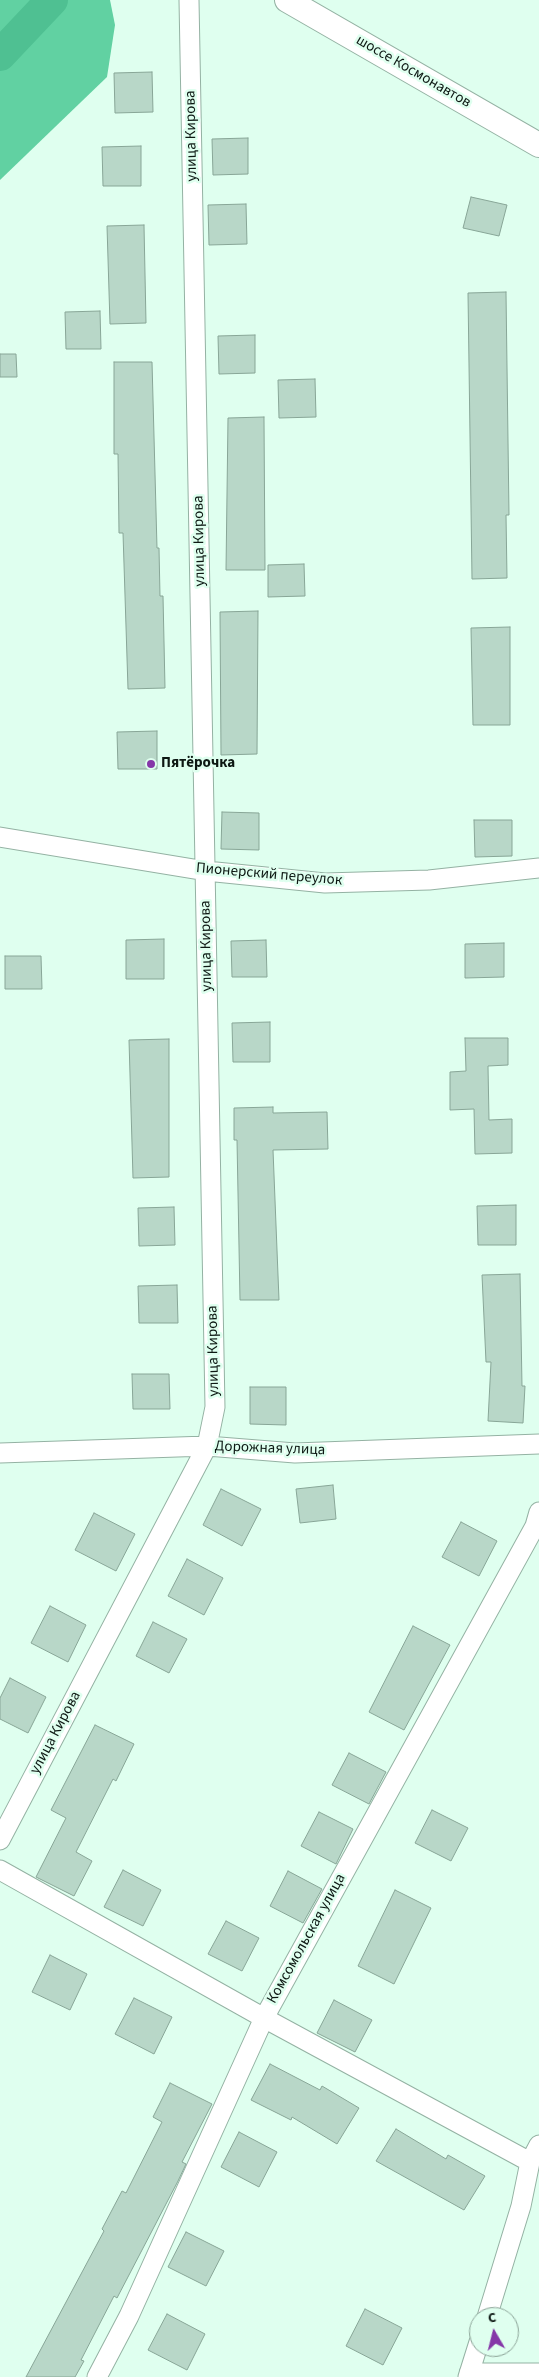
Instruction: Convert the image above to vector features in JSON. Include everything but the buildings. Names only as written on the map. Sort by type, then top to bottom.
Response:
[{"type":"main road","name":"шоссе Космонавтов","points":[[287,0],[539,145]]},
{"type":"street","name":"улица Кирова","points":[[0,1840],[207,1446],[216,1407],[190,0]]},
{"type":"street","name":"Пионерский переулок","points":[[0,836],[206,870],[325,883],[429,880],[539,868]]},
{"type":"street","name":"Дорожная улица","points":[[0,1453],[207,1446],[295,1453],[539,1444]]},
{"type":"street","name":"Комсомольская улица","points":[[97,2377],[130,2316],[264,2018],[535,1526],[539,1512]]},
{"type":"street","points":[[0,1870],[264,2018],[530,2162]]},
{"type":"street","points":[[490,2307],[521,2206],[530,2162],[539,2145]]},
{"type":"street","points":[[474,2357],[469,2375],[539,2373]]},
{"type":"green space","points":[[0,0],[110,0],[115,25],[107,77],[0,180]]},
{"type":"waterway","points":[[0,55],[52,0]]},
{"type":"place","name":"Пятёрочка","points":[[151,764]]}]
